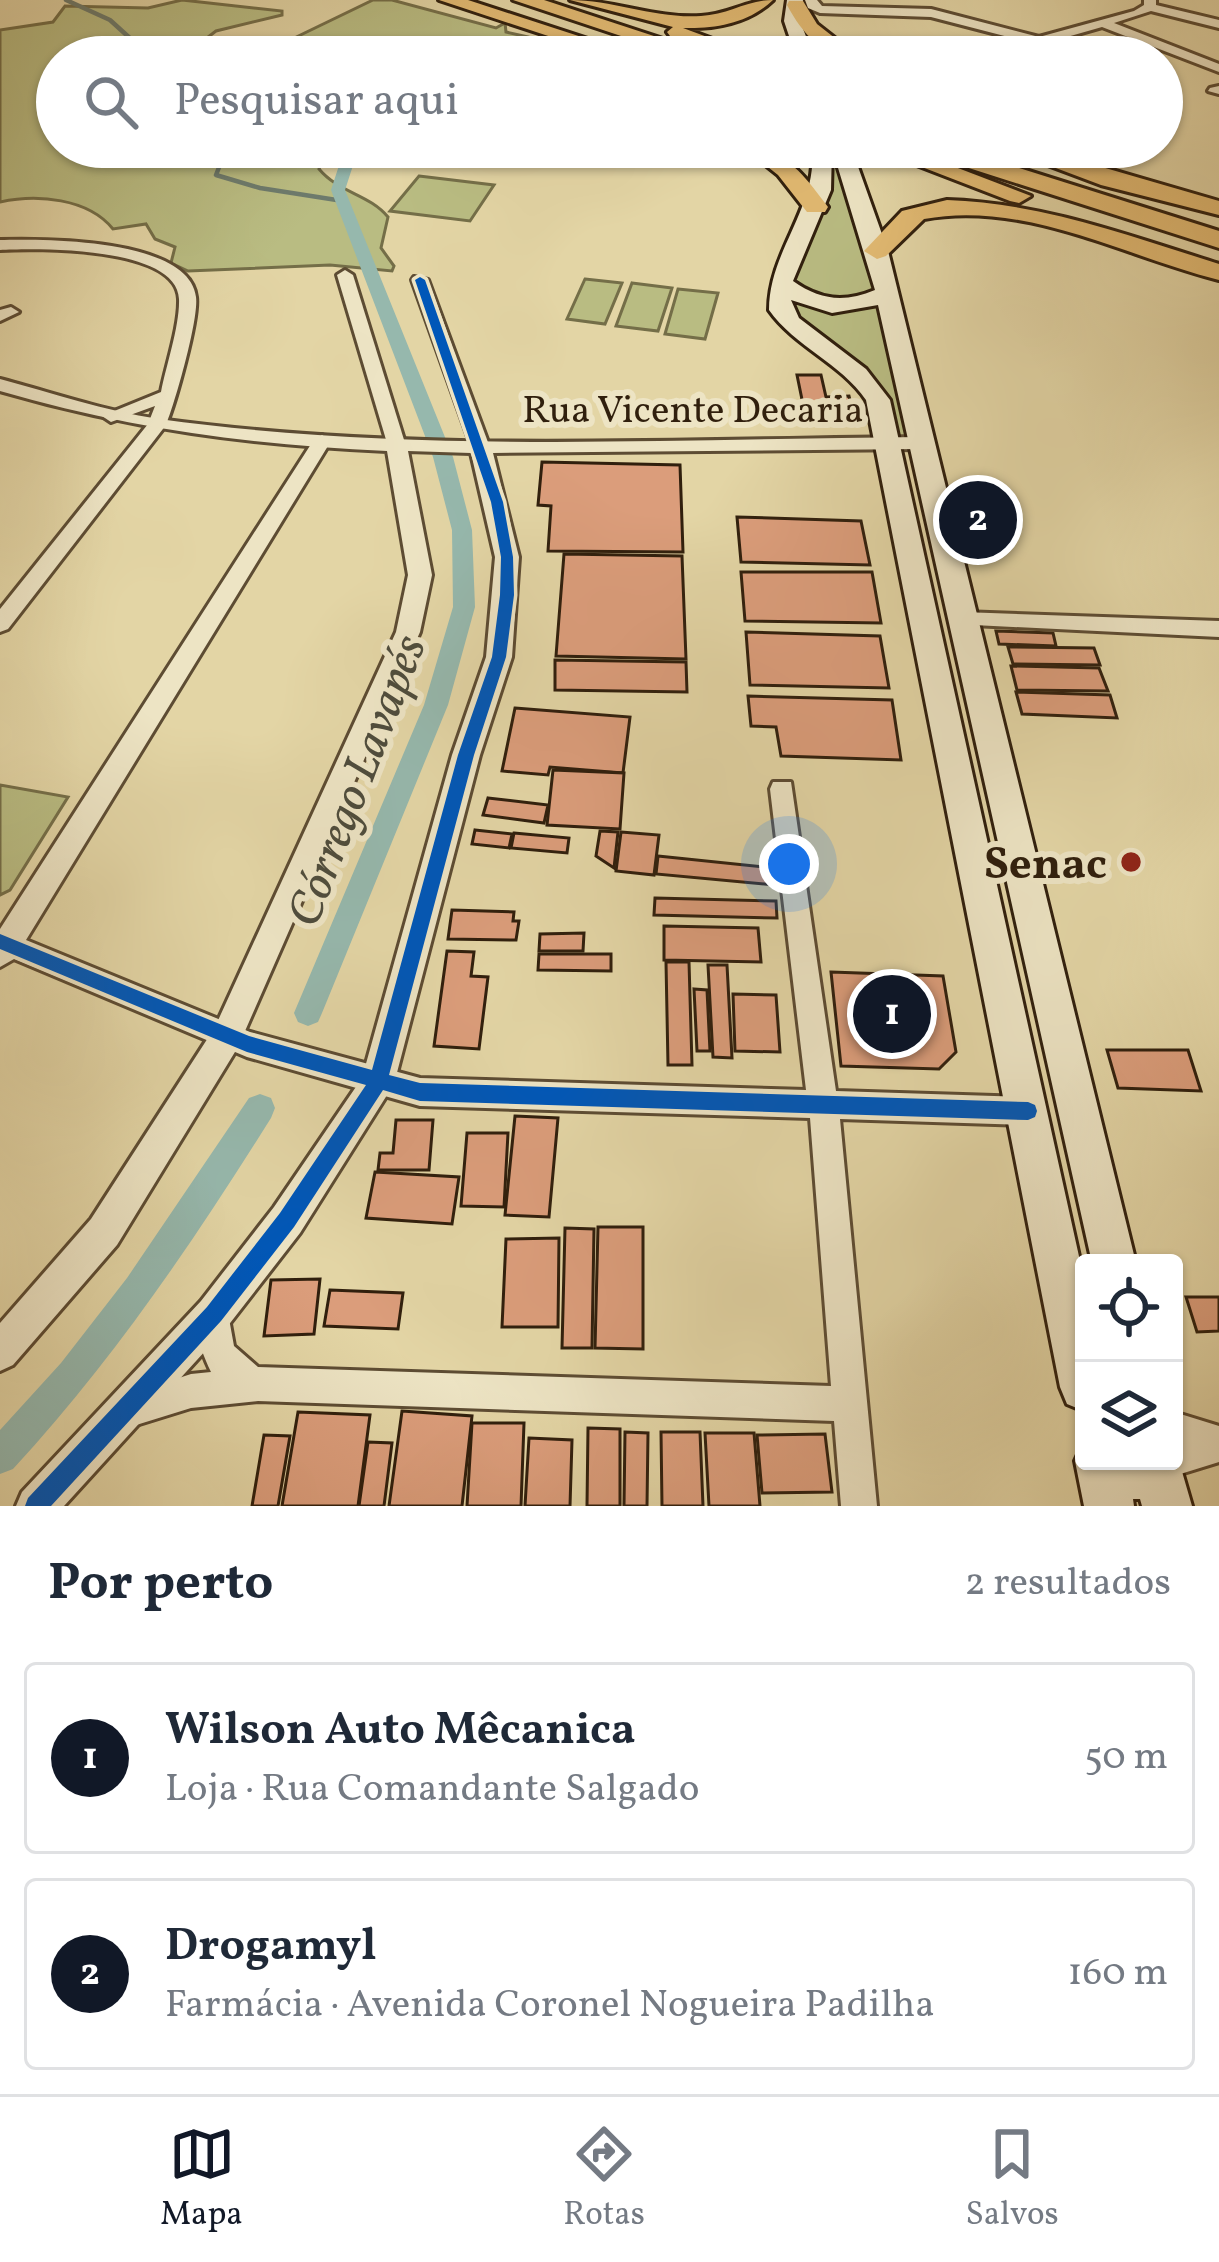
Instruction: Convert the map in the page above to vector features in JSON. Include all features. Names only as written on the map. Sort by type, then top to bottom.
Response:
[{"type":"highway","points":[[448,0],[570,36]]},
{"type":"highway","points":[[496,0],[610,36]]},
{"type":"highway","points":[[523,0],[639,36]]},
{"type":"highway","points":[[568,0],[684,36]]},
{"type":"highway","points":[[579,0],[698,22],[743,15],[764,0]]},
{"type":"highway","points":[[799,3],[809,28],[820,36]]},
{"type":"highway","points":[[546,28],[563,36]]},
{"type":"highway","points":[[783,168],[816,207]]},
{"type":"highway","points":[[940,168],[1219,258]]},
{"type":"highway","points":[[994,168],[1219,239]]},
{"type":"highway","points":[[1025,168],[1219,229]]},
{"type":"highway","points":[[1081,168],[1219,208]]},
{"type":"highway","points":[[1103,168],[1190,201]]},
{"type":"highway","points":[[877,251],[897,225],[916,214],[972,206],[1023,215],[1219,272]]},
{"type":"main road","points":[[794,36],[799,3]]},
{"type":"main road","points":[[797,36],[792,21],[799,3]]},
{"type":"main road","points":[[824,168],[816,207],[782,284],[780,310],[869,385],[905,443],[962,619],[1112,1254]]},
{"type":"main road","points":[[848,168],[877,251],[899,359],[905,443],[1079,1362]]},
{"type":"main road","points":[[782,284],[808,302],[833,308],[857,306],[886,293]]},
{"type":"main road","points":[[816,344],[838,328],[861,326],[880,336],[899,359]]},
{"type":"main road","points":[[1109,1506],[1143,1470]]},
{"type":"street","points":[[799,3],[931,13],[1013,36]]},
{"type":"street","points":[[1053,36],[1106,24],[1150,3],[1219,24]]},
{"type":"street","points":[[1106,24],[1137,36]]},
{"type":"street","points":[[1183,54],[1219,68]]},
{"type":"street","points":[[0,245],[69,244],[116,252],[155,264],[186,286],[188,297],[169,395],[157,425],[0,624]]},
{"type":"street","points":[[0,1352],[104,1232],[237,1041],[408,632],[420,574],[405,444],[345,275]]},
{"type":"street","points":[[36,1506],[214,1314],[287,1220],[377,1084],[466,755],[500,657],[507,557],[420,280]]},
{"type":"street","points":[[349,442],[378,430],[380,380]]},
{"type":"street","name":"Rua Vicente Decaria","points":[[3,390],[157,425],[405,444],[478,456],[528,445],[905,443]]},
{"type":"street","points":[[111,416],[169,395]]},
{"type":"street","points":[[322,441],[3,948],[237,1041],[377,1084],[420,1092],[1028,1111]]},
{"type":"street","points":[[478,456],[498,458],[528,445]]},
{"type":"street","points":[[962,619],[1219,628]]},
{"type":"street","points":[[782,789],[824,1106],[859,1506]]},
{"type":"street","points":[[214,1314],[219,1356],[235,1376],[258,1384]]},
{"type":"street","points":[[128,1411],[191,1391],[258,1384],[853,1404]]},
{"type":"street","points":[[1183,1454],[1216,1444]]},
{"type":"green space","points":[[182,0],[282,11],[282,15],[209,36],[36,36],[36,168],[319,168],[388,217],[381,248],[394,266],[392,271],[330,265],[188,271],[171,263],[175,247],[155,239],[146,224],[113,229],[90,211],[61,201],[0,202],[0,30],[53,22],[65,6],[148,8]]},
{"type":"green space","points":[[373,0],[392,0],[496,28],[505,23],[506,32],[524,36],[298,36]]},
{"type":"green space","points":[[842,168],[865,234],[909,439],[898,439],[881,393],[860,364],[791,316],[796,273],[822,211],[831,169]]},
{"type":"green space","points":[[419,176],[494,185],[470,221],[390,211]]},
{"type":"green space","points":[[585,279],[622,283],[605,324],[567,319]]},
{"type":"green space","points":[[632,283],[672,288],[658,331],[616,326]]},
{"type":"green space","points":[[678,289],[718,293],[705,339],[665,334]]},
{"type":"green space","points":[[0,785],[68,797],[10,890],[0,895]]},
{"type":"building","points":[[797,375],[821,375],[826,397],[849,396],[856,425],[807,424]]},
{"type":"building","points":[[542,462],[680,465],[683,552],[548,551],[551,506],[538,505]]},
{"type":"building","points":[[737,517],[861,521],[870,565],[741,562]]},
{"type":"building","points":[[564,554],[682,556],[686,659],[556,656]]},
{"type":"building","points":[[741,572],[872,572],[881,623],[745,621]]},
{"type":"building","points":[[996,631],[1053,633],[1056,646],[999,644]]},
{"type":"building","points":[[746,632],[880,636],[889,688],[750,685]]},
{"type":"building","points":[[1008,647],[1094,648],[1100,665],[1013,664]]},
{"type":"building","points":[[555,660],[686,662],[687,692],[555,690]]},
{"type":"building","points":[[1011,666],[1099,668],[1108,691],[1017,690]]},
{"type":"building","points":[[1016,692],[1110,695],[1117,718],[1022,714]]},
{"type":"building","points":[[748,696],[892,700],[901,760],[781,756],[776,727],[751,726]]},
{"type":"building","points":[[515,708],[630,717],[623,773],[550,767],[548,775],[502,771]]},
{"type":"building","points":[[553,770],[624,773],[620,829],[547,825]]},
{"type":"building","points":[[488,798],[548,805],[544,823],[483,815]]},
{"type":"building","points":[[475,830],[512,834],[509,848],[472,844]]},
{"type":"building","points":[[600,831],[618,832],[614,868],[596,856]]},
{"type":"building","points":[[621,832],[659,835],[654,875],[616,871]]},
{"type":"building","points":[[514,833],[569,838],[567,853],[511,848]]},
{"type":"building","points":[[658,856],[774,868],[775,885],[656,874]]},
{"type":"building","points":[[655,898],[776,901],[777,918],[654,915]]},
{"type":"building","points":[[452,910],[514,912],[513,921],[519,921],[516,940],[448,939]]},
{"type":"building","points":[[664,926],[758,928],[761,962],[664,960]]},
{"type":"building","points":[[584,933],[583,951],[539,951],[540,934]]},
{"type":"building","points":[[447,951],[474,952],[471,976],[488,977],[479,1049],[434,1046]]},
{"type":"building","points":[[539,954],[611,954],[611,971],[538,970]]},
{"type":"building","points":[[666,962],[689,962],[692,1065],[668,1065]]},
{"type":"building","points":[[708,965],[727,965],[732,1058],[713,1057]]},
{"type":"building","points":[[831,972],[943,976],[956,1052],[939,1069],[841,1066]]},
{"type":"building","points":[[694,989],[707,990],[710,1051],[697,1051]]},
{"type":"building","points":[[733,994],[776,995],[780,1052],[735,1051]]},
{"type":"building","points":[[1107,1050],[1188,1050],[1201,1091],[1118,1088]]},
{"type":"building","points":[[515,1116],[558,1118],[549,1217],[505,1215]]},
{"type":"building","points":[[396,1120],[433,1120],[429,1170],[378,1170],[380,1153],[393,1153]]},
{"type":"building","points":[[467,1133],[508,1133],[504,1207],[461,1206]]},
{"type":"building","points":[[375,1172],[459,1177],[452,1224],[366,1218]]},
{"type":"building","points":[[598,1227],[643,1227],[643,1349],[595,1348]]},
{"type":"building","points":[[565,1228],[594,1229],[592,1348],[562,1348]]},
{"type":"building","points":[[559,1238],[558,1327],[502,1327],[506,1239]]},
{"type":"building","points":[[320,1279],[314,1334],[264,1336],[271,1280]]},
{"type":"building","points":[[330,1290],[403,1293],[398,1329],[324,1326]]},
{"type":"building","points":[[1186,1297],[1219,1297],[1219,1331],[1197,1332]]},
{"type":"building","points":[[402,1411],[472,1416],[462,1506],[389,1506]]},
{"type":"building","points":[[298,1412],[370,1415],[358,1506],[282,1506]]},
{"type":"building","points":[[472,1423],[524,1423],[521,1506],[467,1506]]},
{"type":"building","points":[[588,1428],[620,1429],[620,1506],[587,1506]]},
{"type":"building","points":[[625,1432],[648,1433],[647,1506],[624,1506]]},
{"type":"building","points":[[661,1432],[700,1432],[703,1506],[662,1506]]},
{"type":"building","points":[[705,1433],[754,1433],[760,1506],[709,1506]]},
{"type":"building","points":[[825,1434],[832,1492],[762,1493],[757,1435]]},
{"type":"building","points":[[264,1435],[290,1436],[278,1506],[252,1506]]},
{"type":"building","points":[[529,1438],[572,1440],[570,1506],[525,1506]]},
{"type":"building","points":[[368,1442],[392,1443],[384,1506],[359,1506]]},
{"type":"waterway","points":[[66,0],[110,20],[128,36]]},
{"type":"waterway","points":[[219,168],[216,175],[260,188],[343,201]]},
{"type":"waterway","name":"Córrego Lavapés","points":[[308,1013],[436,705],[464,607],[462,530],[443,457],[338,190],[345,168]]},
{"type":"waterway","name":"Córrego Lavapés","points":[[0,1456],[107,1333],[260,1108]]},
{"type":"cycle path","points":[[36,1506],[214,1314],[287,1220],[377,1084],[466,755],[499,657],[507,595],[507,557],[497,502],[420,280]]},
{"type":"cycle path","points":[[0,941],[247,1044],[420,1092],[1028,1111]]},
{"type":"place","name":"Drogamyl","points":[[978,520]]},
{"type":"place","name":"Senac","points":[[1131,862]]},
{"type":"place","name":"Wilson Auto Mêcanica","points":[[892,1014]]}]
